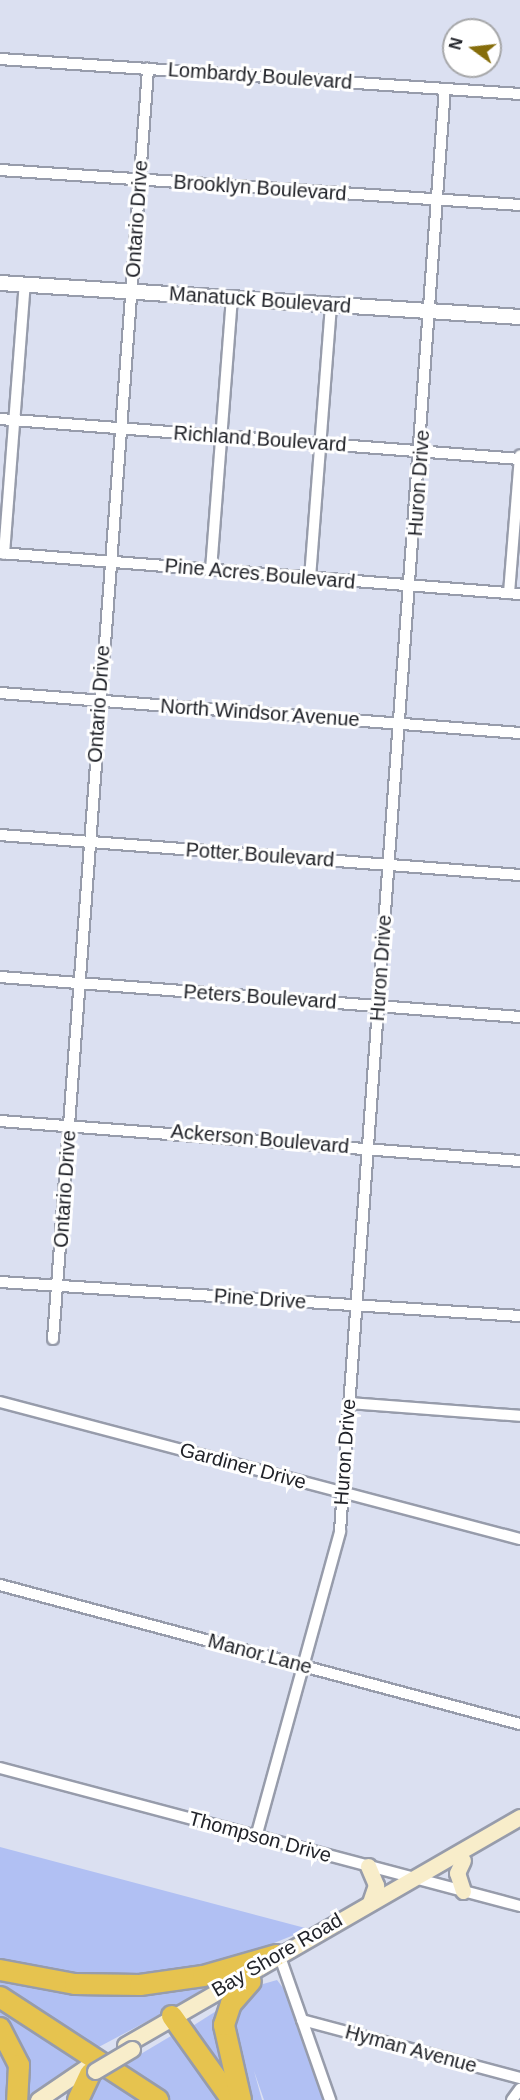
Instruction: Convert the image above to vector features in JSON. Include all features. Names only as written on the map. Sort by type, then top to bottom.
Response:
[{"type":"highway","points":[[0,1970],[75,1984],[140,1985],[203,1976],[279,1957]]},
{"type":"highway","points":[[241,2100],[224,2025],[230,2007],[251,1981]]},
{"type":"highway","points":[[0,1997],[158,2100]]},
{"type":"highway","points":[[175,2020],[232,2100]]},
{"type":"highway","points":[[0,2028],[19,2065],[17,2100]]},
{"type":"highway","points":[[78,2100],[91,2071]]},
{"type":"main road","name":"Bay Shore Road","points":[[175,2020],[251,1981],[279,1957],[419,1880],[520,1817]]},
{"type":"main road","name":"Bay Shore Road","points":[[51,2100],[128,2047],[370,1902],[463,1860],[520,1828]]},
{"type":"main road","points":[[462,1891],[457,1873],[463,1860]]},
{"type":"main road","points":[[368,1866],[376,1884],[370,1902]]},
{"type":"main road","name":"Bay Shore Road","points":[[38,2100],[91,2071]]},
{"type":"street","name":"Lombardy Boulevard","points":[[0,59],[520,94]]},
{"type":"street","name":"Ontario Drive","points":[[53,1339],[148,69]]},
{"type":"street","name":"Huron Drive","points":[[256,1836],[340,1531],[355,1305],[412,586],[445,88]]},
{"type":"street","name":"Brooklyn Boulevard","points":[[0,170],[520,206]]},
{"type":"street","name":"Manatuck Boulevard","points":[[0,283],[520,317]]},
{"type":"street","points":[[2,554],[25,284]]},
{"type":"street","points":[[212,570],[232,298]]},
{"type":"street","points":[[310,578],[330,305]]},
{"type":"street","name":"Richland Boulevard","points":[[0,419],[520,458]]},
{"type":"street","points":[[515,594],[520,458]]},
{"type":"street","name":"Pine Acres Boulevard","points":[[2,554],[515,594]]},
{"type":"street","name":"North Windsor Avenue","points":[[0,693],[520,733]]},
{"type":"street","name":"Potter Boulevard","points":[[0,835],[520,875]]},
{"type":"street","name":"Peters Boulevard","points":[[0,977],[520,1017]]},
{"type":"street","name":"Ackerson Boulevard","points":[[0,1121],[520,1161]]},
{"type":"street","name":"Pine Drive","points":[[0,1281],[520,1316]]},
{"type":"street","name":"Gardiner Drive","points":[[0,1402],[520,1539]]},
{"type":"street","points":[[349,1403],[520,1416]]},
{"type":"street","name":"Manor Lane","points":[[0,1585],[520,1724]]},
{"type":"street","name":"Thompson Drive","points":[[0,1768],[520,1906]]},
{"type":"street","points":[[279,1957],[330,2100]]},
{"type":"street","name":"Hyman Avenue","points":[[302,2020],[520,2078]]},
{"type":"street","points":[[512,2100],[520,2089]]},
{"type":"shaded area","points":[[0,1847],[309,1929],[221,1964],[126,1982],[0,1964]]},
{"type":"shaded area","points":[[238,1973],[95,2049],[0,1987],[0,1974],[58,1987]]},
{"type":"shaded area","points":[[277,1980],[287,1993],[324,2100],[264,2100],[254,2071],[262,2100],[247,2100],[231,2013],[263,1984]]},
{"type":"shaded area","points":[[0,1999],[85,2056],[27,2100],[22,2100],[0,2019]]},
{"type":"shaded area","points":[[221,2008],[233,2088],[191,2027]]},
{"type":"shaded area","points":[[0,2033],[15,2062],[14,2100],[0,2100]]},
{"type":"shaded area","points":[[176,2033],[228,2100],[168,2100],[119,2067]]},
{"type":"shaded area","points":[[108,2073],[146,2100],[83,2100],[92,2082]]}]
